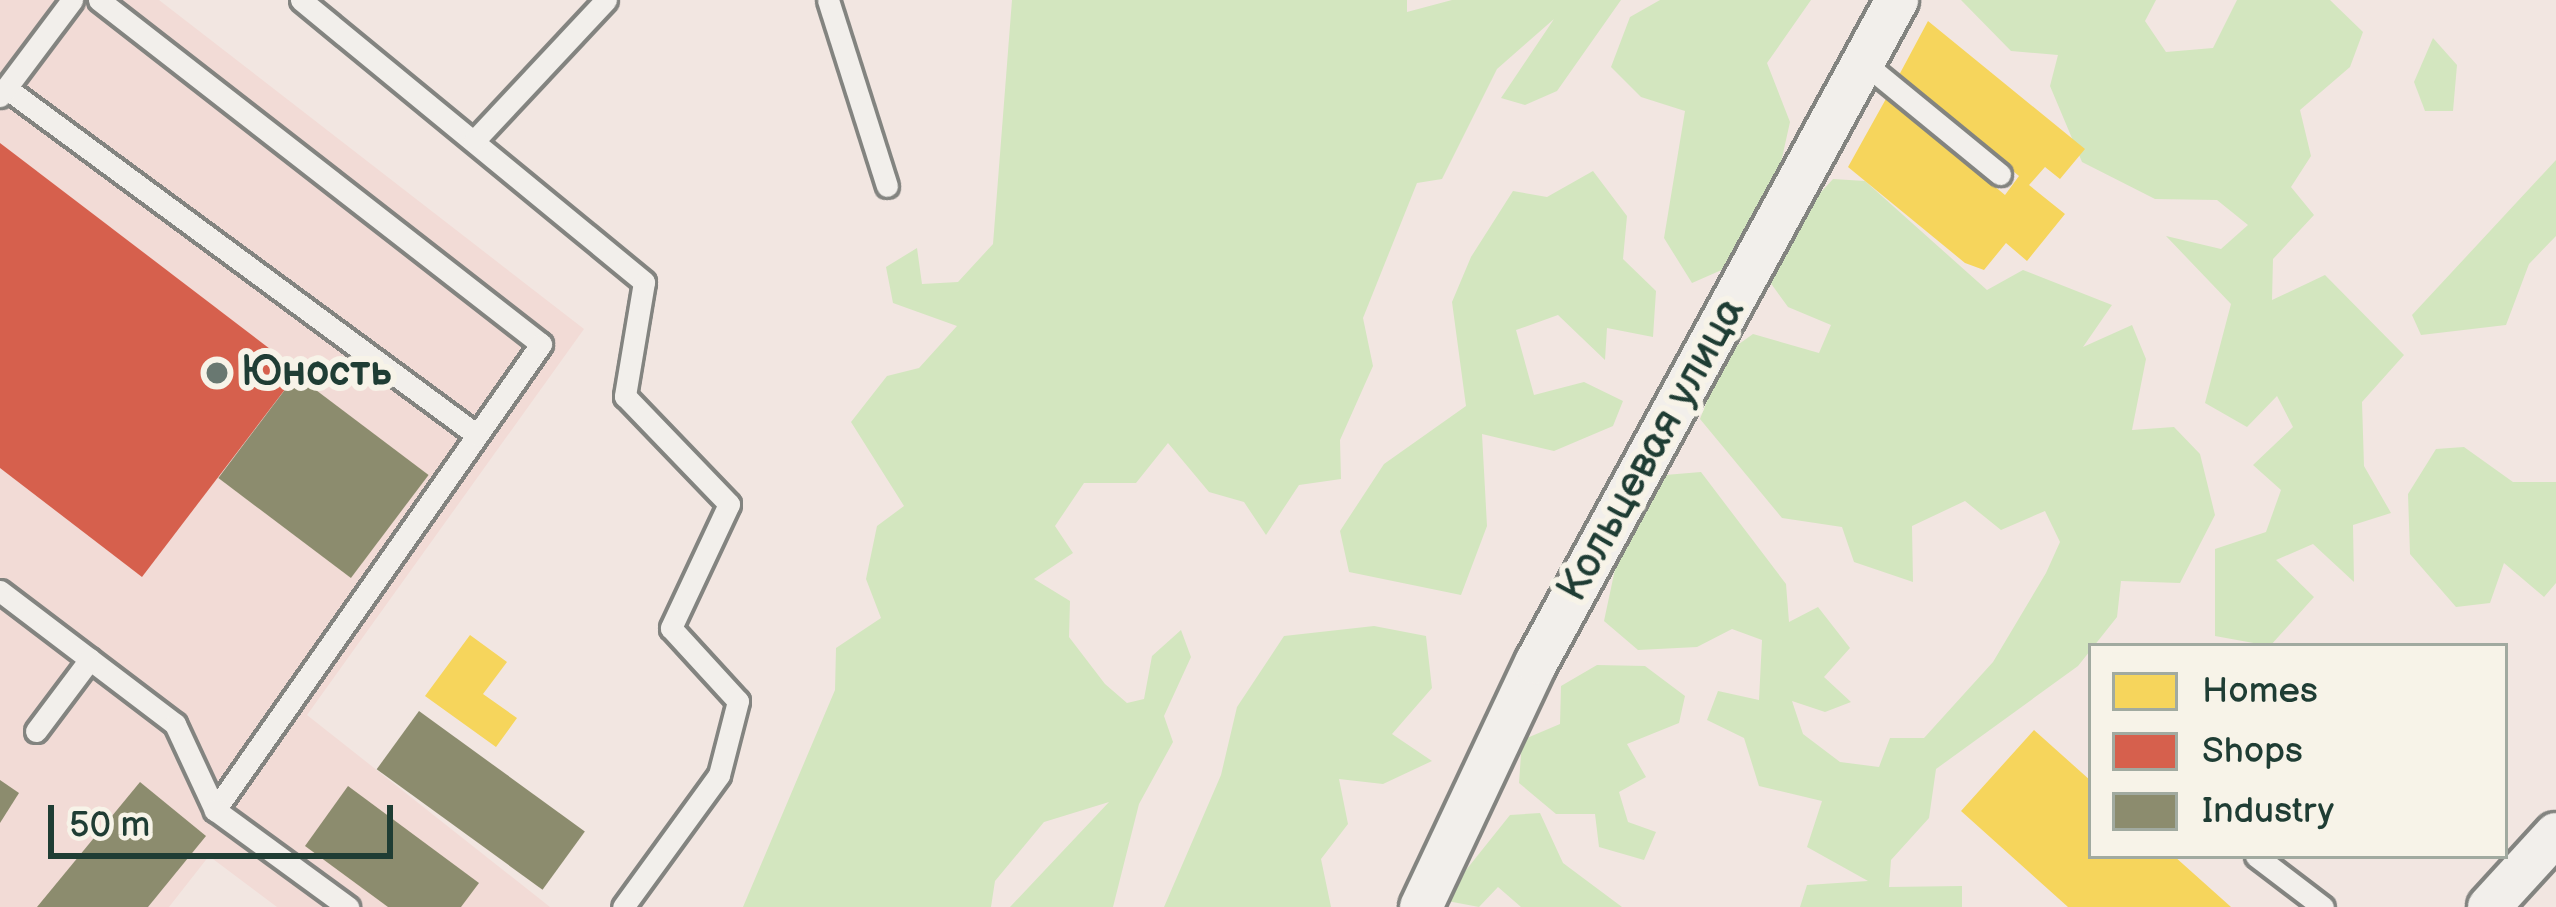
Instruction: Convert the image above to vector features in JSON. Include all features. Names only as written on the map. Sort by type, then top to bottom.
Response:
[{"type":"street","name":"Кольцевая улица","points":[[1421,907],[1536,663],[1897,0]]},
{"type":"street","points":[[2489,907],[2556,834]]},
{"type":"lane","points":[[72,0],[3,92],[477,435]]},
{"type":"lane","points":[[98,0],[542,344],[215,810]]},
{"type":"lane","points":[[301,0],[644,282],[625,396],[729,504],[671,628],[738,701],[719,776],[623,907]]},
{"type":"lane","points":[[475,141],[606,0]]},
{"type":"lane","points":[[828,0],[887,186]]},
{"type":"lane","points":[[1863,62],[2000,174]]},
{"type":"lane","points":[[0,590],[175,724],[215,810],[348,907]]},
{"type":"lane","points":[[36,731],[90,659]]},
{"type":"lane","points":[[2260,859],[2323,907]]},
{"type":"shaded area","points":[[0,0],[159,0],[584,329],[307,715],[550,907],[277,907],[209,856],[169,907],[0,907]]},
{"type":"green space","points":[[1012,0],[1407,0],[1407,12],[1452,0],[1621,0],[1557,91],[1525,105],[1501,98],[1554,19],[1497,69],[1442,179],[1417,183],[1363,318],[1373,366],[1340,440],[1341,479],[1299,485],[1266,535],[1244,502],[1209,492],[1168,443],[1136,483],[1084,483],[1055,526],[1073,553],[1034,579],[1070,601],[1069,637],[1105,684],[1127,703],[1144,699],[1152,656],[1181,630],[1191,657],[1164,716],[1173,742],[1139,804],[1113,907],[1010,907],[1109,802],[1044,822],[995,881],[991,907],[743,907],[835,690],[836,648],[881,618],[866,579],[877,526],[904,506],[851,422],[887,376],[919,368],[957,326],[893,303],[886,267],[917,248],[922,284],[958,282],[993,244]]},
{"type":"green space","points":[[1660,0],[1811,0],[1767,63],[1790,122],[1774,194],[1733,265],[1692,283],[1664,238],[1685,111],[1641,97],[1611,67],[1630,17]]},
{"type":"green space","points":[[1961,0],[2156,0],[2145,21],[2166,52],[2213,48],[2237,0],[2330,0],[2363,32],[2350,67],[2300,110],[2311,156],[2291,187],[2314,215],[2273,259],[2272,300],[2325,275],[2404,355],[2362,402],[2364,466],[2391,513],[2353,525],[2354,582],[2313,544],[2276,560],[2314,597],[2273,643],[2215,636],[2215,549],[2266,532],[2281,490],[2253,465],[2293,427],[2277,396],[2247,427],[2205,403],[2231,304],[2166,236],[2221,249],[2248,225],[2217,200],[2155,199],[2082,162],[2050,86],[2058,55],[2011,51]]},
{"type":"green space","points":[[2433,38],[2457,65],[2453,111],[2425,111],[2414,82]]},
{"type":"green space","points":[[2556,160],[2556,236],[2529,264],[2506,325],[2421,335],[2412,315]]},
{"type":"green space","points":[[1593,171],[1627,216],[1623,259],[1656,291],[1653,337],[1607,328],[1605,360],[1558,315],[1516,330],[1534,395],[1584,382],[1623,401],[1613,426],[1554,451],[1482,434],[1487,526],[1461,595],[1349,572],[1340,531],[1384,464],[1466,406],[1452,302],[1471,257],[1513,191],[1547,197]]},
{"type":"green space","points":[[1833,179],[1865,181],[1987,290],[2023,270],[2112,305],[2083,347],[2132,325],[2146,359],[2132,430],[2174,427],[2200,454],[2215,515],[2180,583],[2121,581],[2117,617],[2096,643],[2088,643],[2088,653],[2078,666],[1936,769],[1929,818],[1891,860],[1889,887],[1962,886],[1962,907],[1800,907],[1807,885],[1868,881],[1807,847],[1822,801],[1759,786],[1744,738],[1707,720],[1718,691],[1759,700],[1762,640],[1732,629],[1697,647],[1638,650],[1604,621],[1621,541],[1665,475],[1701,472],[1786,584],[1789,622],[1818,607],[1850,648],[1824,677],[1851,702],[1825,712],[1792,701],[1803,734],[1840,762],[1879,767],[1890,738],[1924,738],[1993,662],[2046,573],[2060,542],[2045,511],[2001,530],[1965,501],[1912,526],[1913,582],[1854,562],[1842,527],[1782,518],[1700,419],[1725,354],[1753,334],[1819,353],[1831,325],[1788,307],[1767,278],[1798,217]]},
{"type":"green space","points":[[2464,447],[2513,482],[2556,482],[2556,583],[2544,597],[2504,563],[2490,603],[2456,607],[2410,554],[2408,494],[2436,449]]},
{"type":"green space","points":[[1374,626],[1426,636],[1432,688],[1392,734],[1432,761],[1383,784],[1339,779],[1348,824],[1321,859],[1331,907],[1164,907],[1221,775],[1237,707],[1284,636]]},
{"type":"green space","points":[[1597,665],[1645,666],[1685,696],[1679,723],[1627,744],[1646,777],[1619,792],[1628,822],[1656,832],[1644,860],[1599,847],[1595,814],[1556,814],[1519,783],[1522,740],[1560,724],[1561,686]]},
{"type":"green space","points":[[1540,813],[1563,863],[1622,907],[1521,907],[1498,887],[1479,907],[1442,900],[1510,815]]},
{"type":"building: Homes","points":[[1928,21],[2085,149],[2060,179],[2045,167],[2029,185],[2065,214],[2027,261],[2006,243],[1984,270],[1965,263],[1848,167],[1887,97],[2005,195],[2019,176],[1898,77]]},
{"type":"building: Homes","points":[[470,635],[507,662],[483,694],[517,718],[496,747],[425,696]]},
{"type":"building: Homes","points":[[2034,730],[2088,778],[2088,859],[2177,859],[2231,907],[2068,907],[1961,811]]},
{"type":"building: Shops","points":[[0,143],[299,371],[142,577],[0,468]]},
{"type":"building: Industry","points":[[296,375],[429,475],[351,578],[218,478]]},
{"type":"building: Industry","points":[[419,711],[585,831],[543,890],[377,769]]},
{"type":"building: Industry","points":[[0,780],[19,793],[0,823]]},
{"type":"building: Industry","points":[[140,782],[206,836],[148,907],[37,907]]},
{"type":"building: Industry","points":[[348,786],[479,883],[461,907],[388,907],[305,846]]},
{"type":"place","name":"Юность","points":[[217,373]]}]
